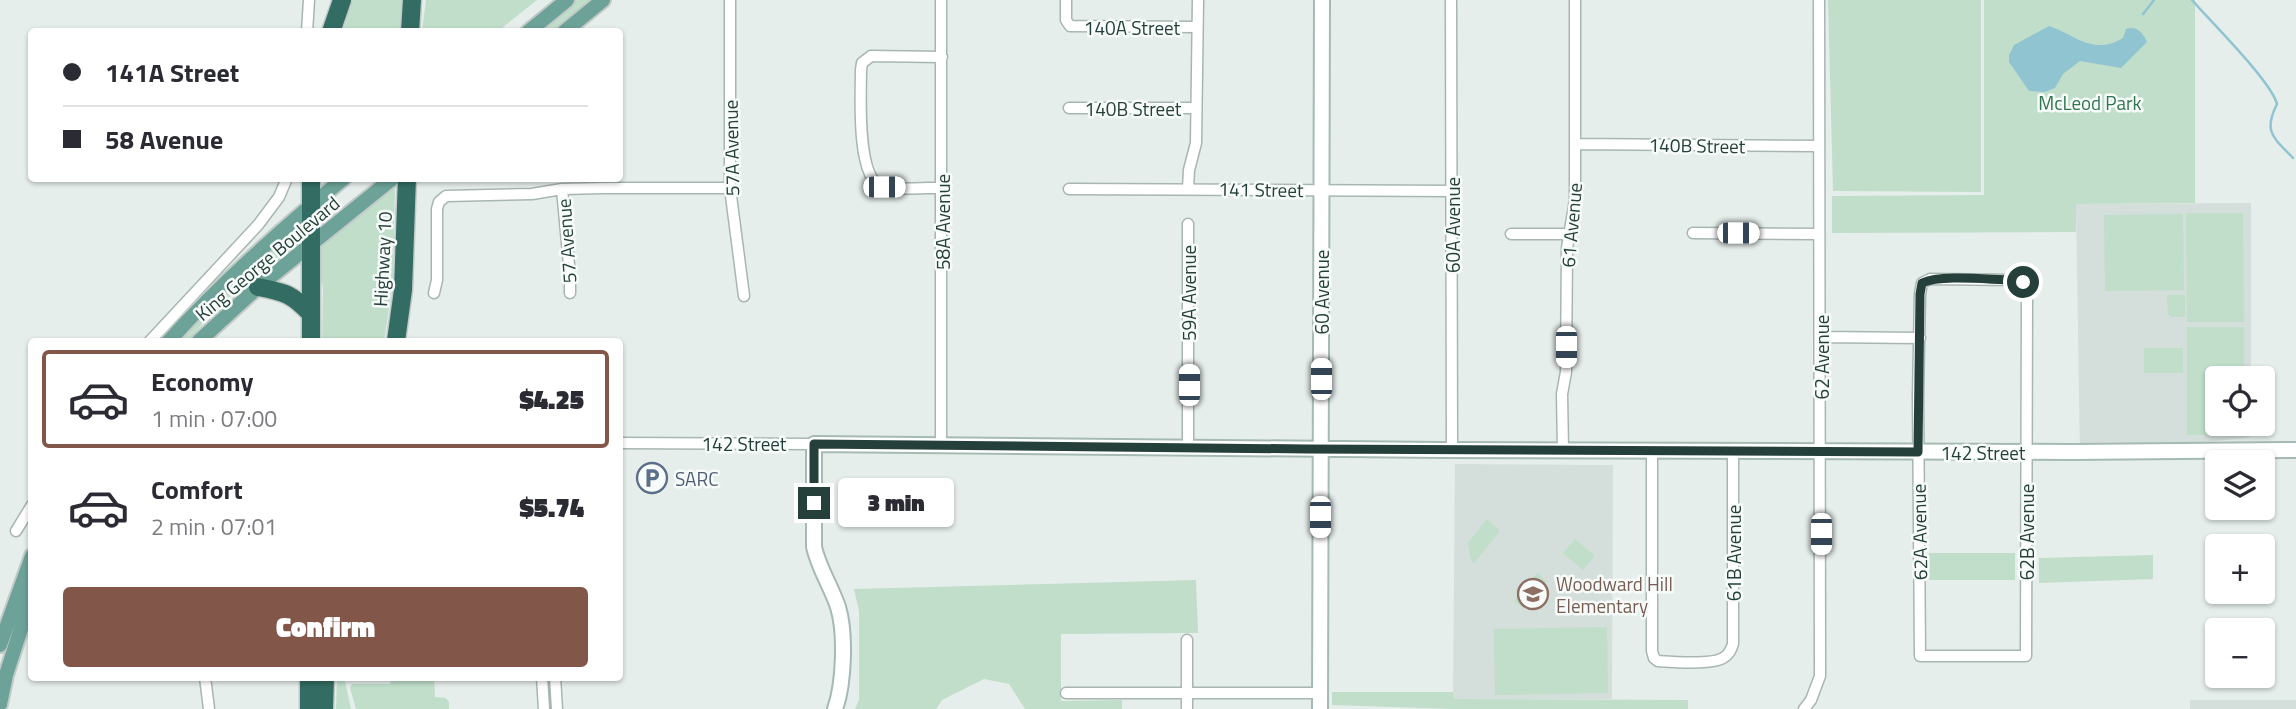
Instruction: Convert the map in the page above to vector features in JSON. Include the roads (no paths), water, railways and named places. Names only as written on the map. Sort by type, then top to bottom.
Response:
[{"type":"highway","points":[[332,28],[342,0]]},
{"type":"highway","points":[[410,28],[412,0]]},
{"type":"highway","points":[[311,182],[312,338]]},
{"type":"highway","name":"Highway 10","points":[[397,338],[403,290],[407,182]]},
{"type":"highway","points":[[258,287],[287,293],[296,298],[311,314]]},
{"type":"highway","points":[[309,681],[309,709]]},
{"type":"highway","points":[[324,709],[325,681]]},
{"type":"main road","points":[[533,28],[567,0]]},
{"type":"main road","points":[[570,28],[603,0]]},
{"type":"main road","name":"King George Boulevard","points":[[172,338],[236,271],[339,182]]},
{"type":"main road","name":"King George Boulevard","points":[[202,338],[258,287],[388,182]]},
{"type":"main road","points":[[0,645],[28,567]]},
{"type":"main road","points":[[0,704],[3,674],[28,605]]},
{"type":"street","points":[[307,28],[309,0]]},
{"type":"street","name":"57A Avenue","points":[[730,0],[730,188],[744,296]]},
{"type":"street","name":"58A Avenue","points":[[941,0],[942,444]]},
{"type":"street","name":"140A Street","points":[[1066,0],[1068,24],[1074,26],[1197,27]]},
{"type":"street","points":[[1188,189],[1189,170],[1196,143],[1198,0]]},
{"type":"street","name":"60 Avenue","points":[[1320,709],[1322,0]]},
{"type":"street","name":"60A Avenue","points":[[1451,0],[1452,450]]},
{"type":"street","name":"61 Avenue","points":[[1563,450],[1562,394],[1566,372],[1567,248],[1575,200],[1575,0]]},
{"type":"street","name":"62 Avenue","points":[[1804,709],[1820,676],[1819,0]]},
{"type":"street","points":[[942,57],[872,56],[862,63],[861,134],[869,175],[873,181],[884,187],[942,188]]},
{"type":"street","name":"140B Street","points":[[1069,108],[1196,108]]},
{"type":"street","name":"140B Street","points":[[1576,144],[1819,146]]},
{"type":"street","points":[[153,338],[258,225],[279,197],[285,182]]},
{"type":"street","points":[[434,293],[437,280],[437,209],[442,198],[453,194],[533,194],[603,183],[730,188]]},
{"type":"street","name":"141 Street","points":[[1069,188],[1452,191]]},
{"type":"street","name":"57 Avenue","points":[[562,189],[570,293]]},
{"type":"street","name":"59A Avenue","points":[[1188,224],[1188,446]]},
{"type":"street","points":[[1693,233],[1819,234]]},
{"type":"street","points":[[1511,234],[1569,234]]},
{"type":"street","name":"62B Avenue","points":[[1922,283],[1930,279],[2014,280],[2023,282],[2027,291],[2026,656]]},
{"type":"street","name":"62A Avenue","points":[[1922,283],[1918,452],[1920,656],[2026,656]]},
{"type":"street","points":[[1821,337],[1920,338]]},
{"type":"street","name":"142 Street","points":[[623,443],[1918,452],[2296,450]]},
{"type":"street","points":[[814,444],[814,547],[817,563],[838,606],[841,620],[841,691],[835,709]]},
{"type":"street","name":"61B Avenue","points":[[1652,450],[1652,652],[1654,658],[1662,661],[1720,660],[1728,655],[1733,644],[1733,450]]},
{"type":"street","points":[[16,531],[28,512]]},
{"type":"street","points":[[1187,640],[1187,709]]},
{"type":"street","points":[[206,681],[209,709]]},
{"type":"street","points":[[542,681],[544,709]]},
{"type":"street","points":[[555,681],[557,709]]},
{"type":"street","points":[[1066,693],[1320,693]]},
{"type":"water","points":[[2049,26],[2085,42],[2103,45],[2123,38],[2126,29],[2133,28],[2141,33],[2147,42],[2121,68],[2080,61],[2063,74],[2055,88],[2045,92],[2029,91],[2009,62],[2009,55],[2014,45]]},
{"type":"waterway","points":[[2143,14],[2154,0]]},
{"type":"waterway","points":[[2192,0],[2264,81],[2277,104],[2271,121],[2272,134],[2293,158]]},
{"type":"place","name":"SARC","points":[[652,478]]},
{"type":"place","name":"Woodward Hill Elementary","points":[[1533,594]]},
{"type":"park label","name":"McLeod Park","points":[[2090,102]]}]
